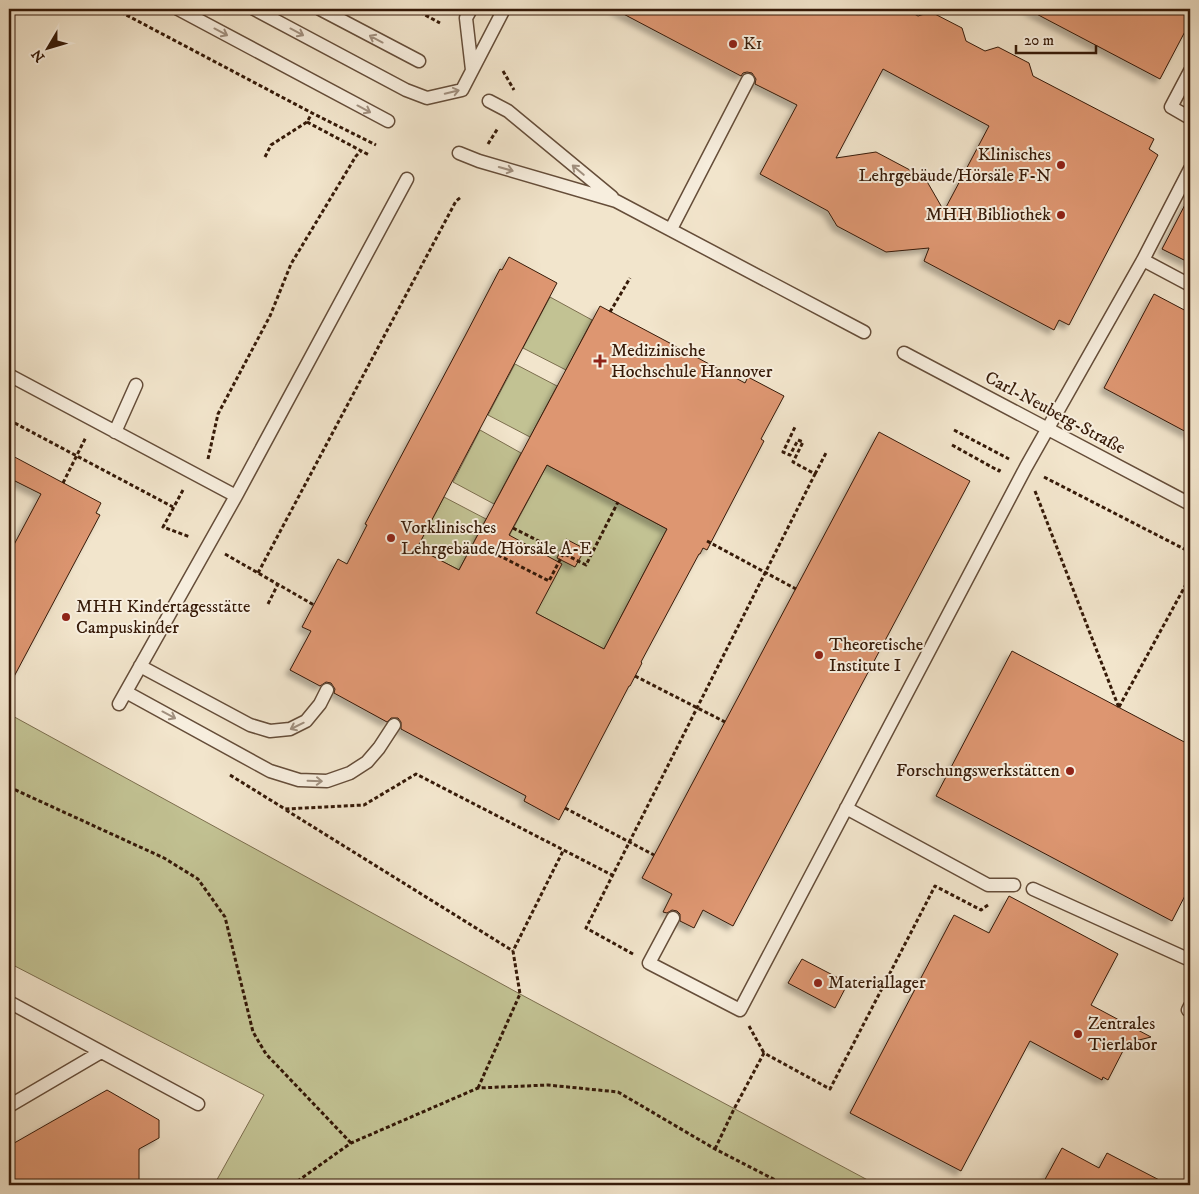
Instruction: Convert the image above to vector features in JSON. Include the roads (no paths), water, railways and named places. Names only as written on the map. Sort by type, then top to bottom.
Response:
[{"type":"lane","points":[[178,9],[388,121]]},
{"type":"lane","points":[[254,9],[406,90],[427,98],[462,90],[504,9]]},
{"type":"lane","points":[[320,9],[419,61]]},
{"type":"lane","points":[[471,9],[466,18],[472,70]]},
{"type":"lane","points":[[1190,71],[1171,107],[1190,118]]},
{"type":"lane","points":[[671,230],[748,80]]},
{"type":"lane","points":[[489,101],[508,111],[616,200],[864,332]]},
{"type":"lane","points":[[460,154],[616,200]]},
{"type":"lane","points":[[673,918],[650,963],[740,1010],[1026,467],[1143,260],[1190,169]]},
{"type":"lane","points":[[119,704],[236,496],[407,179]]},
{"type":"lane","points":[[1143,260],[1190,285]]},
{"type":"lane","name":"Carl-Neuberg-Straße","points":[[904,352],[1190,504]]},
{"type":"lane","points":[[9,375],[236,496]]},
{"type":"lane","points":[[115,432],[136,385]]},
{"type":"lane","points":[[140,666],[250,725],[270,731],[290,729],[306,721],[320,704],[327,690]]},
{"type":"lane","points":[[126,692],[270,771],[299,780],[327,781],[350,773],[367,762],[394,726]]},
{"type":"lane","points":[[846,808],[988,885],[1014,885]]},
{"type":"lane","points":[[1033,889],[1190,960]]},
{"type":"lane","points":[[9,1002],[198,1104]]},
{"type":"lane","points":[[1190,1006],[1188,1010],[1190,1011]]},
{"type":"lane","points":[[9,1106],[101,1052]]},
{"type":"place","name":"K1","points":[[733,44]]},
{"type":"place","name":"Klinisches Lehrgebäude/Hörsäle F-N","points":[[1061,165]]},
{"type":"place","name":"MHH Bibliothek","points":[[1061,215]]},
{"type":"place","name":"Medizinische Hochschule Hannover","points":[[600,361]]},
{"type":"place","name":"Vorklinisches Lehrgebäude/Hörsäle A-E","points":[[391,538]]},
{"type":"place","name":"MHH Kindertagesstätte Campuskinder","points":[[66,617]]},
{"type":"place","name":"Theoretische Institute I","points":[[819,655]]},
{"type":"place","name":"Forschungswerkstätten","points":[[1070,771]]},
{"type":"place","name":"Materiallager","points":[[818,983]]},
{"type":"place","name":"Zentrales Tierlabor","points":[[1078,1034]]}]
